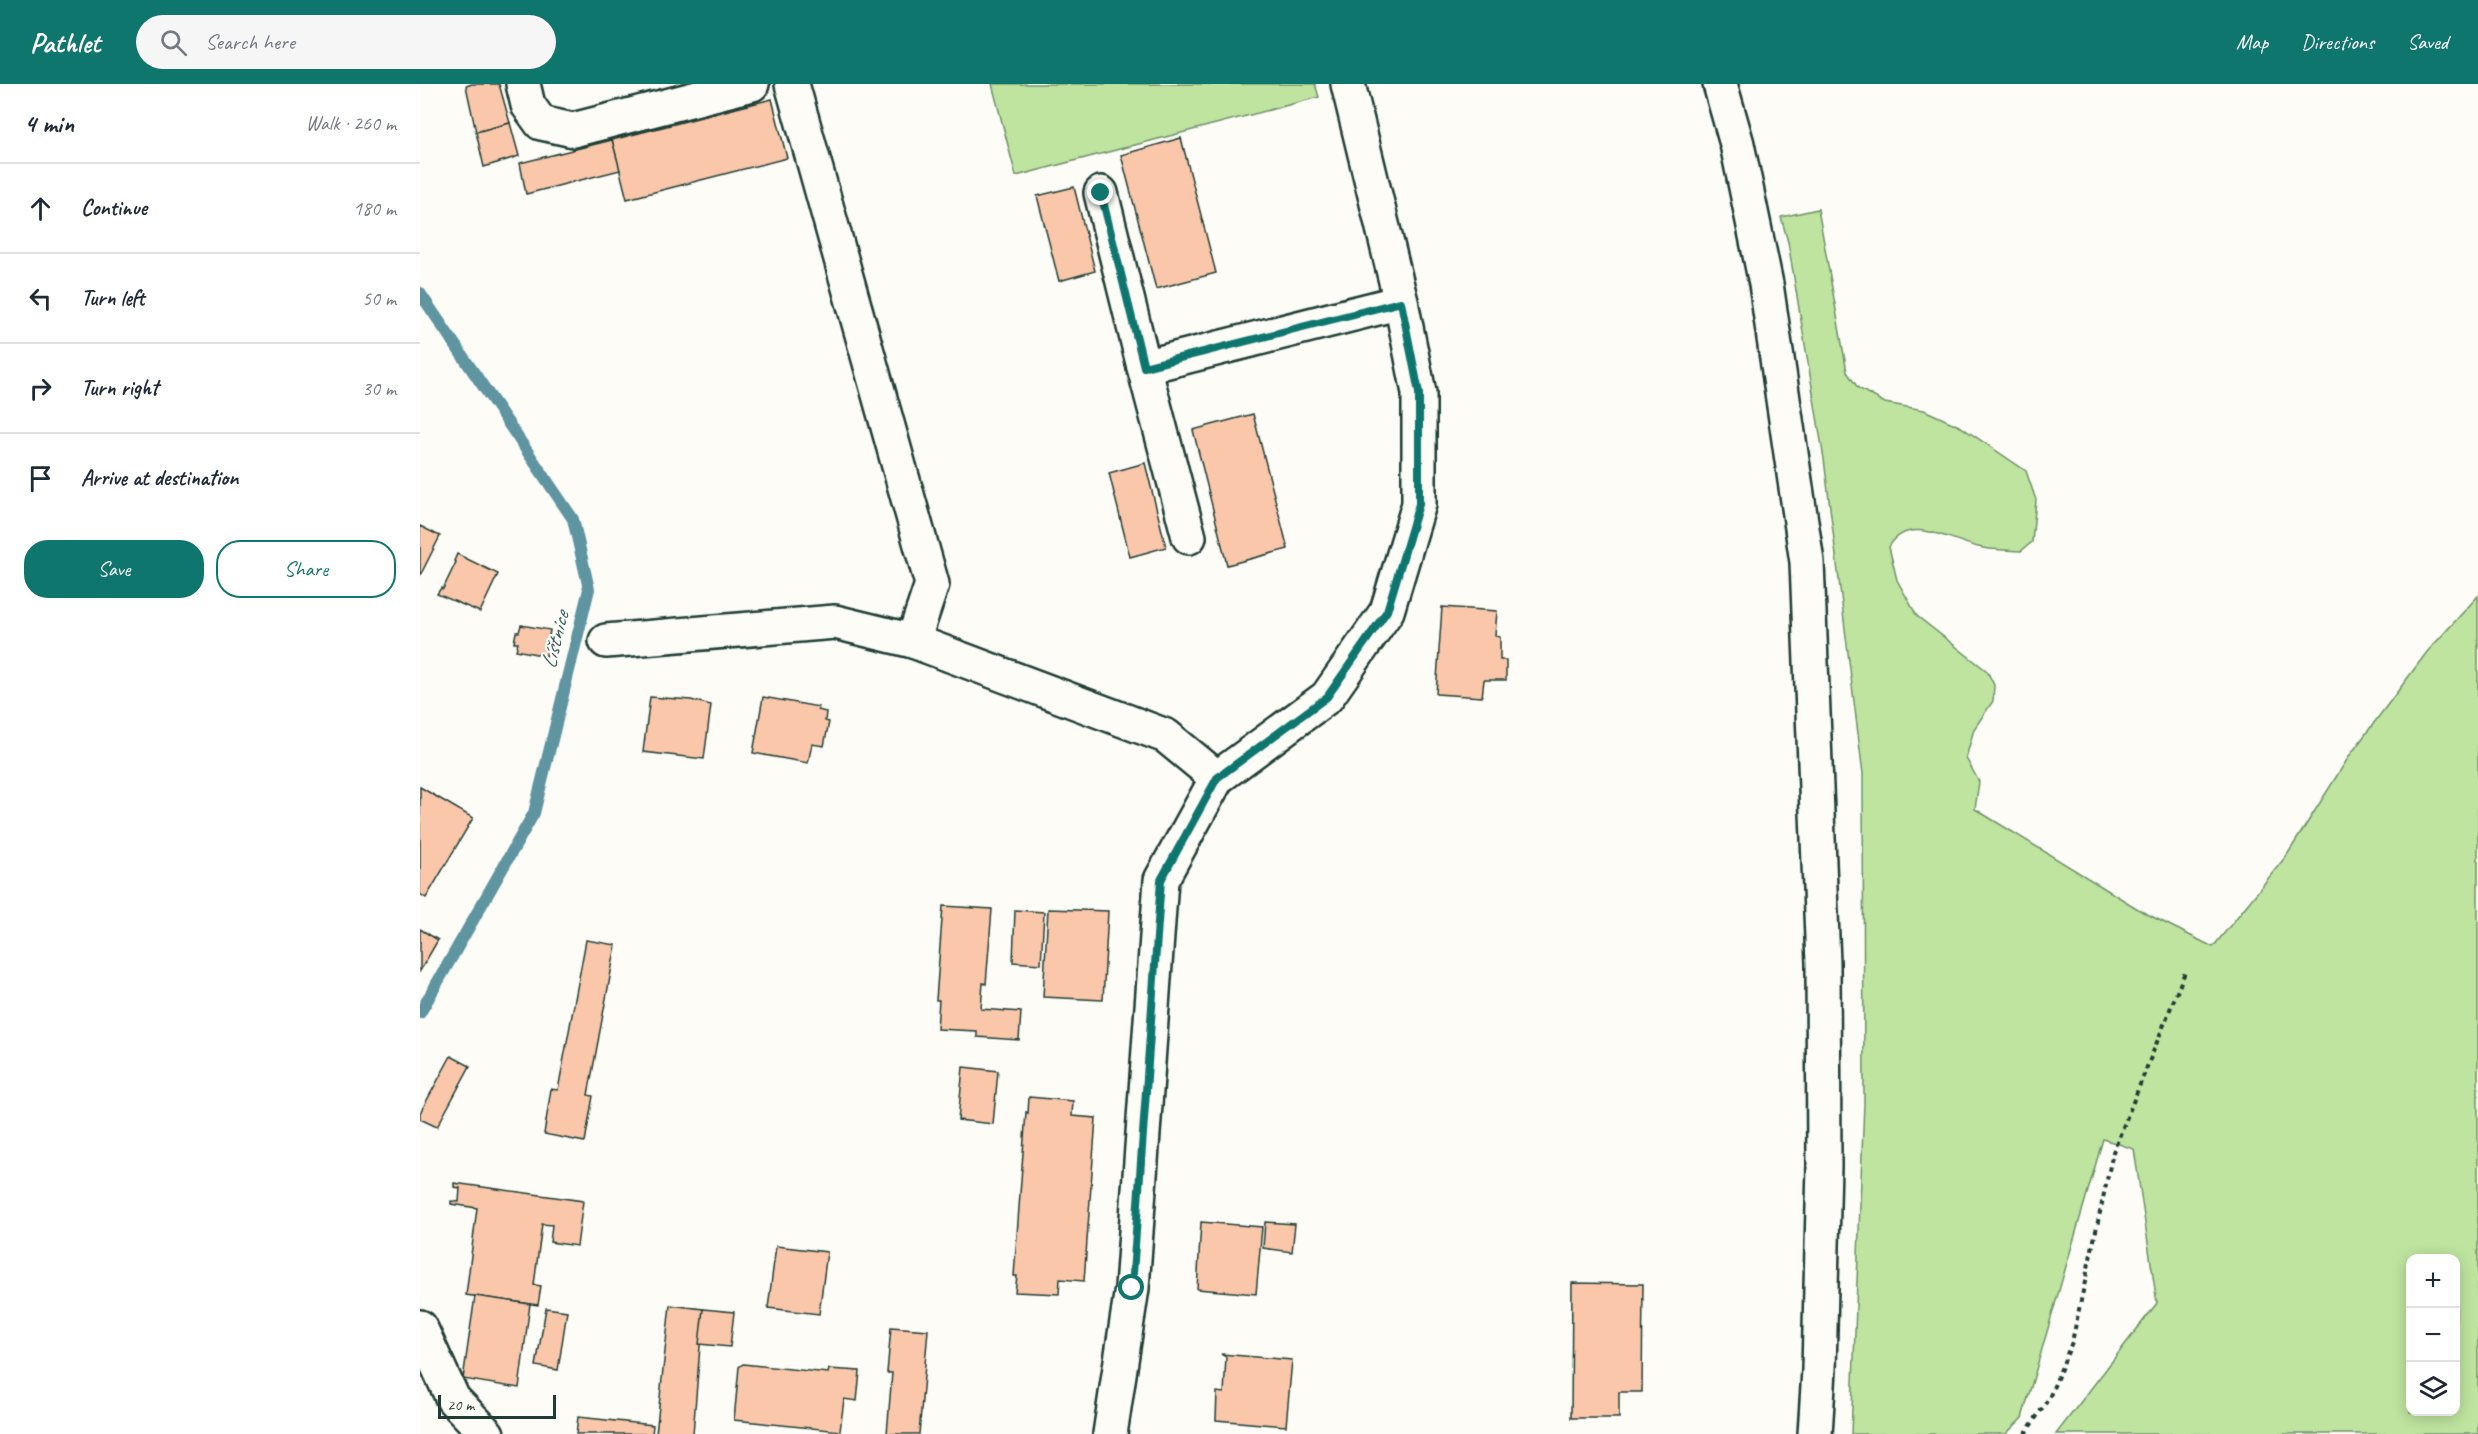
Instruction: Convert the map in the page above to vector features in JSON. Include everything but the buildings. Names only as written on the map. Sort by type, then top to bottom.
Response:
[{"type":"street","points":[[523,84],[528,105],[541,123],[573,130],[752,84]]},
{"type":"street","points":[[792,84],[932,584],[912,640]]},
{"type":"street","points":[[1110,1434],[1132,1288],[1161,880],[1217,778],[1327,697],[1387,611],[1419,504],[1419,393],[1401,302],[1348,84]]},
{"type":"street","points":[[1720,84],[1737,144],[1766,284],[1807,562],[1823,963],[1824,1165],[1819,1370],[1815,1434]]},
{"type":"street","points":[[1101,193],[1189,537]]},
{"type":"street","points":[[1144,367],[1401,302]]},
{"type":"street","points":[[606,641],[835,622],[912,640],[1166,736],[1217,778]]},
{"type":"street","points":[[420,1327],[453,1399],[487,1434]]},
{"type":"path","points":[[2025,1434],[2049,1398],[2072,1342],[2113,1152],[2185,972]]},
{"type":"green space","points":[[992,84],[1315,84],[1319,97],[1016,176]]},
{"type":"green space","points":[[1818,209],[1847,372],[1858,388],[1885,403],[1924,410],[1961,427],[2026,471],[2036,500],[2032,542],[2021,551],[1997,550],[1971,545],[1932,532],[1908,532],[1898,537],[1889,547],[1897,580],[1917,616],[1987,671],[1994,685],[1993,701],[1974,729],[1966,758],[1979,782],[1975,809],[2143,912],[2213,947],[2287,855],[2350,755],[2427,652],[2478,596],[2478,1434],[2056,1434],[2157,1303],[2134,1149],[2103,1139],[2022,1418],[2006,1434],[1851,1434],[1864,1103],[1863,774],[1824,459],[1788,242],[1781,217]]},
{"type":"waterway","name":"Líštnice","points":[[420,293],[573,519],[589,589],[534,813],[420,1013]]},
{"type":"route","points":[[1101,193],[1144,367],[1401,302],[1419,393],[1419,504],[1387,611],[1327,697],[1217,778],[1161,880],[1132,1288]]}]
